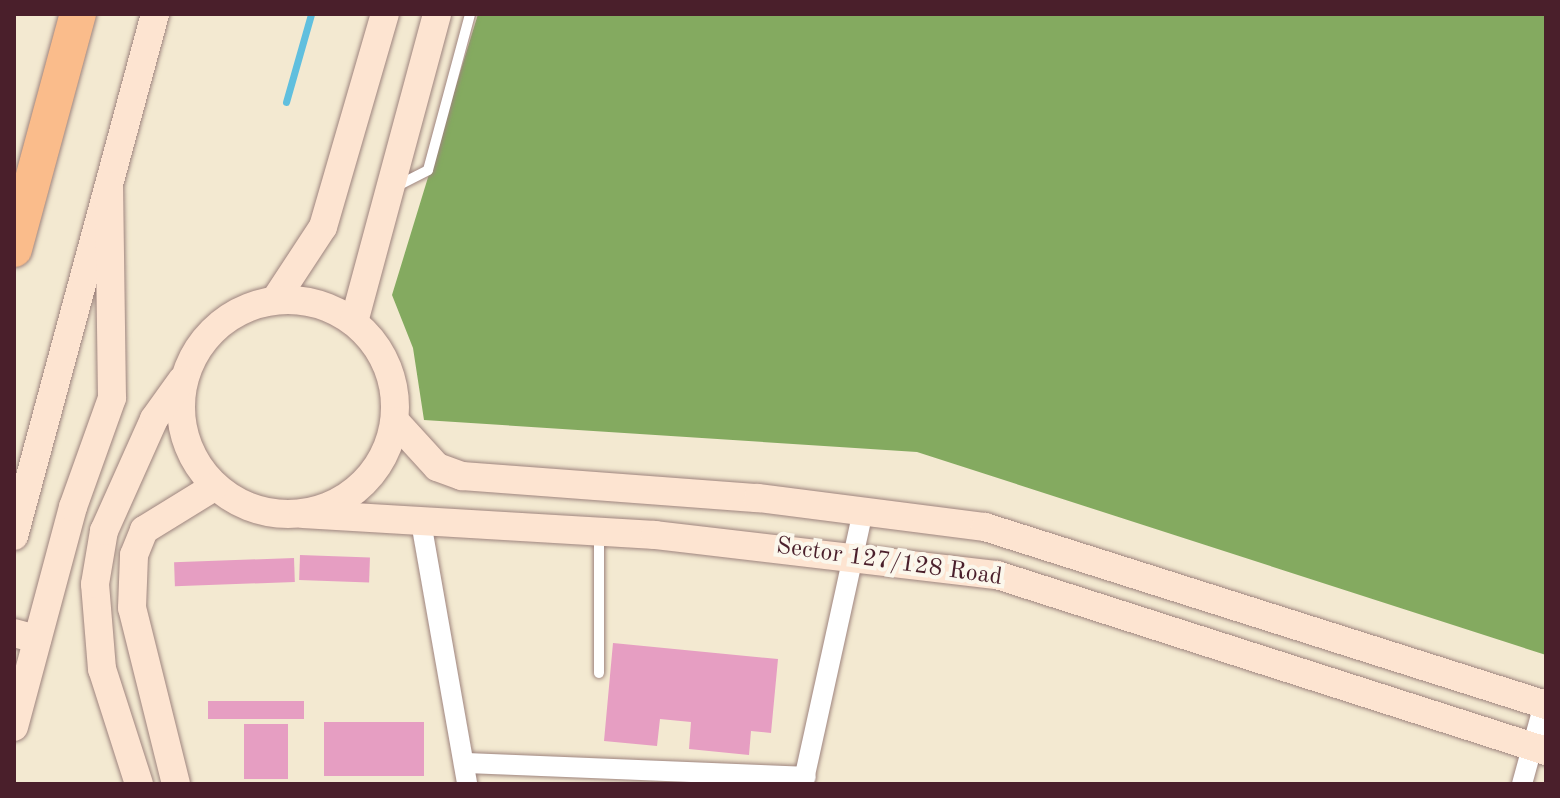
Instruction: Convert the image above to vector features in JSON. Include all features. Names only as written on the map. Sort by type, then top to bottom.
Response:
[{"type":"highway","points":[[14,249],[78,14]]},
{"type":"street","points":[[14,536],[155,14]]},
{"type":"street","points":[[275,300],[323,227],[385,14]]},
{"type":"street","points":[[354,322],[437,14]]},
{"type":"street","points":[[14,727],[26,636],[112,398],[109,186]]},
{"type":"street","points":[[139,784],[102,669],[95,584],[104,531],[154,419],[186,375],[205,339],[236,312],[275,300],[317,303],[354,322],[384,361],[395,421],[386,455],[365,483],[336,504],[303,514],[261,511],[214,487],[186,440],[186,375]]},
{"type":"street","points":[[112,398],[154,419]]},
{"type":"street","name":"Sector 127/128 Road","points":[[395,421],[437,467],[462,476],[863,511],[985,527],[1545,705]]},
{"type":"street","points":[[176,784],[132,608],[134,555],[144,530],[214,487]]},
{"type":"street","points":[[464,763],[804,780],[857,555],[863,511]]},
{"type":"street","name":"Sector 127/128 Road","points":[[303,514],[599,532],[857,555],[997,575],[1539,748]]},
{"type":"street","points":[[421,522],[467,784]]},
{"type":"street","points":[[1522,784],[1539,748],[1545,705]]},
{"type":"lane","points":[[390,189],[428,170],[470,14]]},
{"type":"lane","points":[[599,532],[599,673]]},
{"type":"green space","points":[[478,14],[1546,14],[1546,655],[917,452],[424,420],[413,348],[392,295]]},
{"type":"building","points":[[300,555],[370,557],[369,582],[299,580]]},
{"type":"building","points":[[294,558],[295,582],[175,586],[174,562]]},
{"type":"building","points":[[613,643],[778,659],[771,733],[751,731],[749,755],[689,749],[691,722],[660,719],[657,746],[604,741]]},
{"type":"building","points":[[208,701],[304,701],[304,719],[208,719]]},
{"type":"building","points":[[324,722],[424,722],[424,776],[324,776]]},
{"type":"building","points":[[244,724],[288,724],[288,779],[244,779]]},
{"type":"waterway","points":[[286,102],[311,14]]}]
